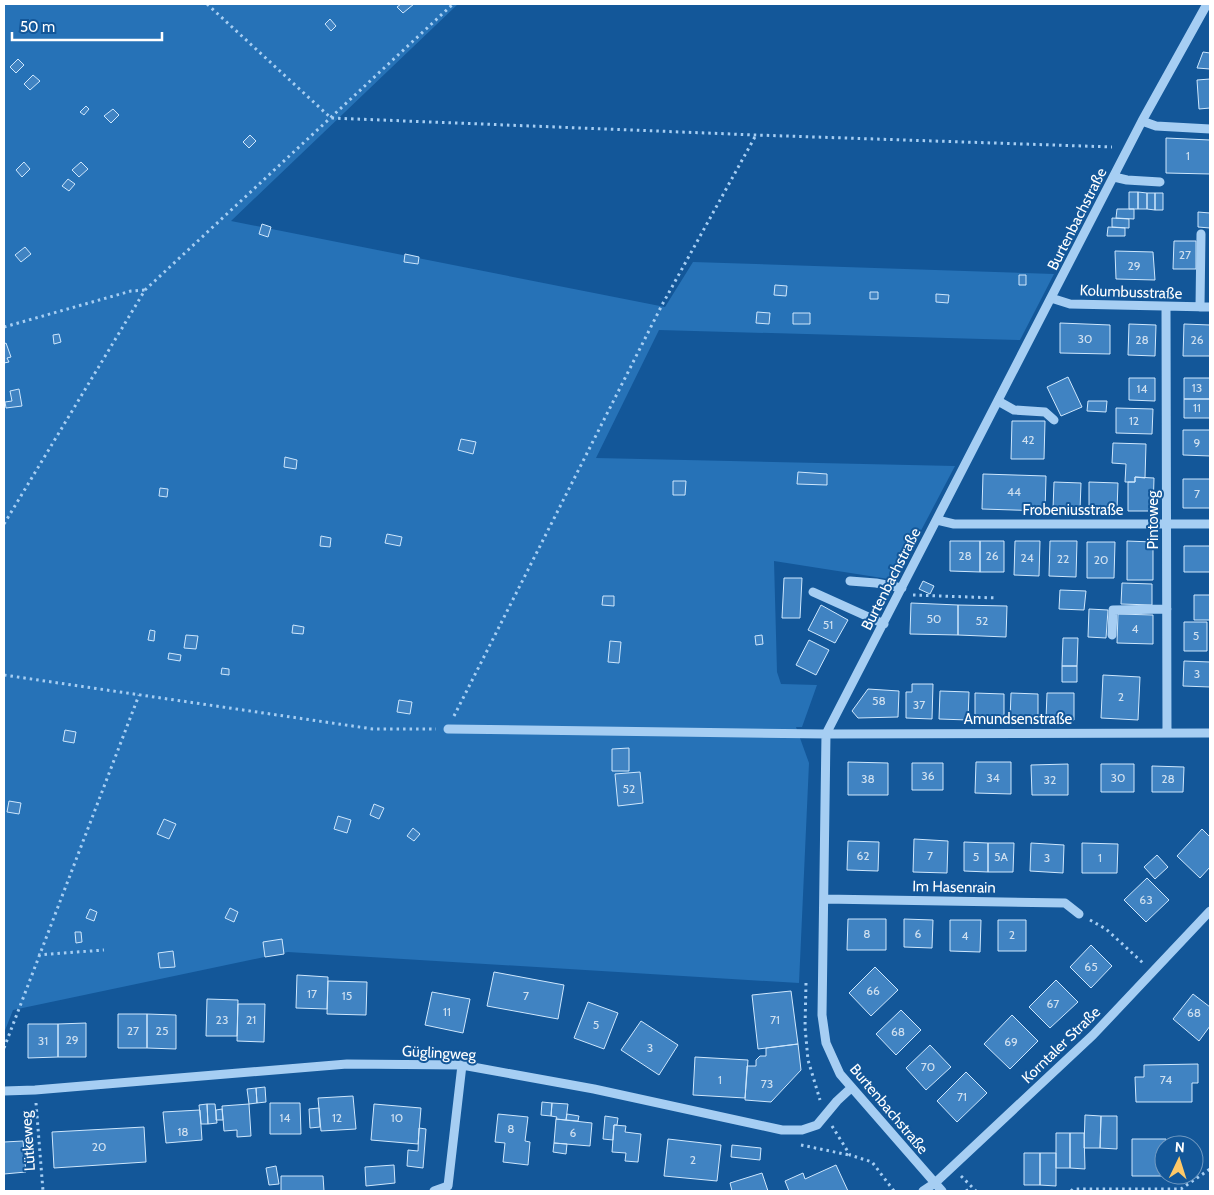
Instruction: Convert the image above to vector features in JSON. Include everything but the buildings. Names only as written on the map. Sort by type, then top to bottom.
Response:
[{"type":"street","name":"Burtenbachstraße","points":[[942,1191],[840,1074],[826,1043],[822,1015],[826,734],[1142,121],[1206,4]]},
{"type":"street","points":[[1142,121],[1156,126],[1210,129]]},
{"type":"street","points":[[1114,177],[1127,180],[1160,182]]},
{"type":"street","points":[[1200,307],[1201,234]]},
{"type":"street","name":"Kolumbusstraße","points":[[1051,298],[1070,304],[1210,307]]},
{"type":"street","name":"Pintoweg","points":[[1166,307],[1167,732]]},
{"type":"street","points":[[998,401],[1014,410],[1045,412],[1054,420]]},
{"type":"street","name":"Frobeniusstraße","points":[[937,520],[954,524],[1210,524]]},
{"type":"street","points":[[850,581],[902,588]]},
{"type":"street","points":[[813,592],[884,624]]},
{"type":"street","points":[[1112,635],[1113,610],[1167,609]]},
{"type":"street","name":"Amundsenstraße","points":[[448,729],[826,734],[1210,733]]},
{"type":"street","name":"Im Hasenrain","points":[[824,899],[1065,903],[1078,914]]},
{"type":"street","name":"Korntaler Straße","points":[[923,1191],[935,1183],[1093,1035],[1210,911]]},
{"type":"street","name":"Güglingweg","points":[[4,1091],[347,1064],[462,1065],[594,1089],[782,1130],[802,1130],[817,1124],[851,1088]]},
{"type":"street","points":[[434,1191],[448,1189],[462,1065]]},
{"type":"path","points":[[207,4],[331,118],[756,136],[1115,147],[1127,151]]},
{"type":"path","points":[[4,524],[145,290],[453,4]]},
{"type":"path","points":[[4,675],[373,729],[448,729],[662,305],[756,136]]},
{"type":"path","points":[[4,327],[131,291],[145,290]]},
{"type":"path","points":[[902,588],[914,596],[997,598]]},
{"type":"path","points":[[4,1048],[139,695]]},
{"type":"path","points":[[1078,914],[1106,929],[1153,971]]},
{"type":"path","points":[[38,955],[104,950]]},
{"type":"path","name":"Lütkeweg","points":[[35,1090],[43,1191]]},
{"type":"path","points":[[796,1144],[850,1155]]},
{"type":"path","points":[[953,1166],[971,1188],[976,1191]]},
{"type":"path","points":[[1071,1191],[1073,1189],[1181,1189],[1210,1170]]},
{"type":"path","points":[[966,1191],[971,1188]]},
{"type":"shaded area","points":[[4,4],[458,4],[231,221],[665,307],[693,262],[1054,274],[1020,340],[659,330],[596,458],[955,466],[895,580],[774,561],[777,672],[781,684],[817,685],[802,727],[796,727],[809,763],[799,983],[288,952],[13,1010],[4,1033]]}]
